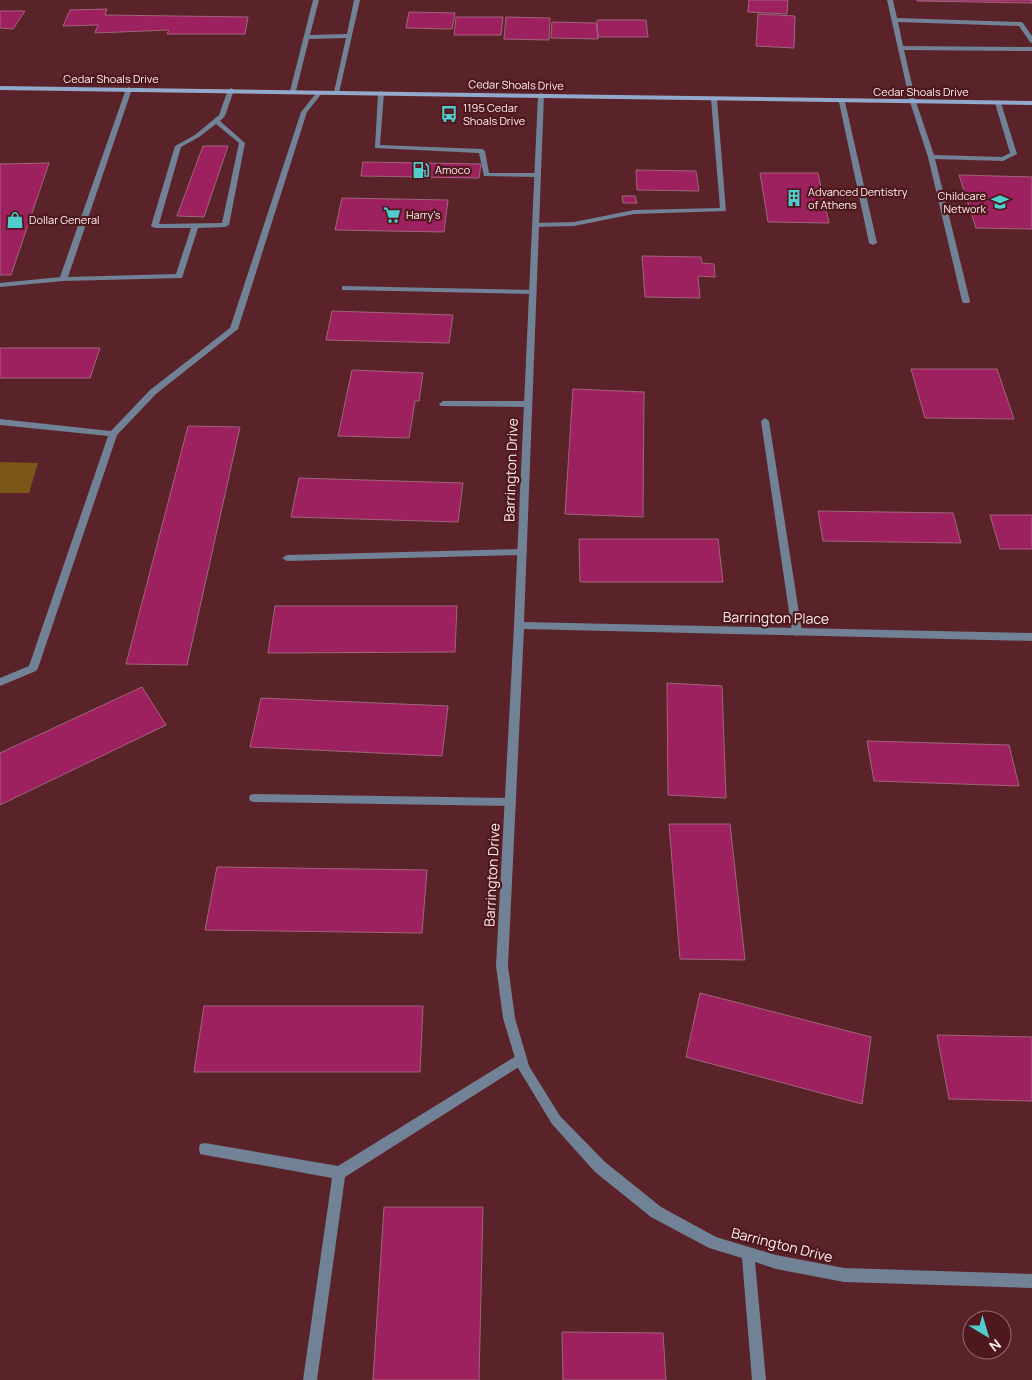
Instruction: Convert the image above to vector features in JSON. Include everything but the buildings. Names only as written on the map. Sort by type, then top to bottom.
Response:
[{"type":"street","points":[[293,91],[316,0]]},
{"type":"street","points":[[337,92],[357,0]]},
{"type":"street","points":[[890,0],[913,102],[931,157],[966,301]]},
{"type":"street","points":[[896,20],[1021,24],[1032,41]]},
{"type":"street","points":[[307,37],[349,36]]},
{"type":"street","points":[[902,48],[1032,49]]},
{"type":"street","name":"Cedar Shoals Drive","points":[[0,88],[232,90],[1032,104]]},
{"type":"street","points":[[63,279],[130,89]]},
{"type":"street","points":[[217,121],[242,143],[225,225],[155,226],[178,146],[222,116],[232,90]]},
{"type":"street","points":[[0,682],[32,668],[113,434],[153,392],[234,329],[304,112],[320,92]]},
{"type":"street","points":[[381,93],[377,147],[482,151],[486,175],[538,175]]},
{"type":"street","name":"Barrington Drive","points":[[540,95],[520,625],[502,966],[509,1018],[524,1068],[556,1120],[600,1166],[656,1212],[714,1243],[748,1254],[844,1275],[1032,1280]]},
{"type":"street","points":[[536,225],[574,224],[634,212],[724,210],[714,99]]},
{"type":"street","points":[[842,102],[873,243]]},
{"type":"street","points":[[931,157],[1003,159],[1014,154],[998,103]]},
{"type":"street","points":[[0,285],[63,279],[179,276],[195,226]]},
{"type":"street","points":[[345,288],[533,292]]},
{"type":"street","points":[[443,404],[528,404]]},
{"type":"street","points":[[0,422],[113,434]]},
{"type":"street","points":[[765,422],[797,632]]},
{"type":"street","points":[[287,558],[522,552]]},
{"type":"street","name":"Barrington Place","points":[[520,625],[1032,637]]},
{"type":"street","points":[[254,798],[511,802]]},
{"type":"street","points":[[205,1149],[339,1173],[521,1059]]},
{"type":"street","points":[[310,1380],[339,1173]]},
{"type":"street","points":[[748,1254],[759,1380]]},
{"type":"shaded area","points":[[0,462],[38,463],[29,493],[0,493]]},
{"type":"place","name":"1195 Cedar Shoals Drive","points":[[449,114]]},
{"type":"place","name":"Amoco","points":[[421,170]]},
{"type":"place","name":"Advanced Dentistry of Athens","points":[[794,198]]},
{"type":"place","name":"Childcare Network","points":[[1000,202]]},
{"type":"place","name":"Harry's","points":[[392,215]]},
{"type":"place","name":"Dollar General","points":[[15,220]]}]
